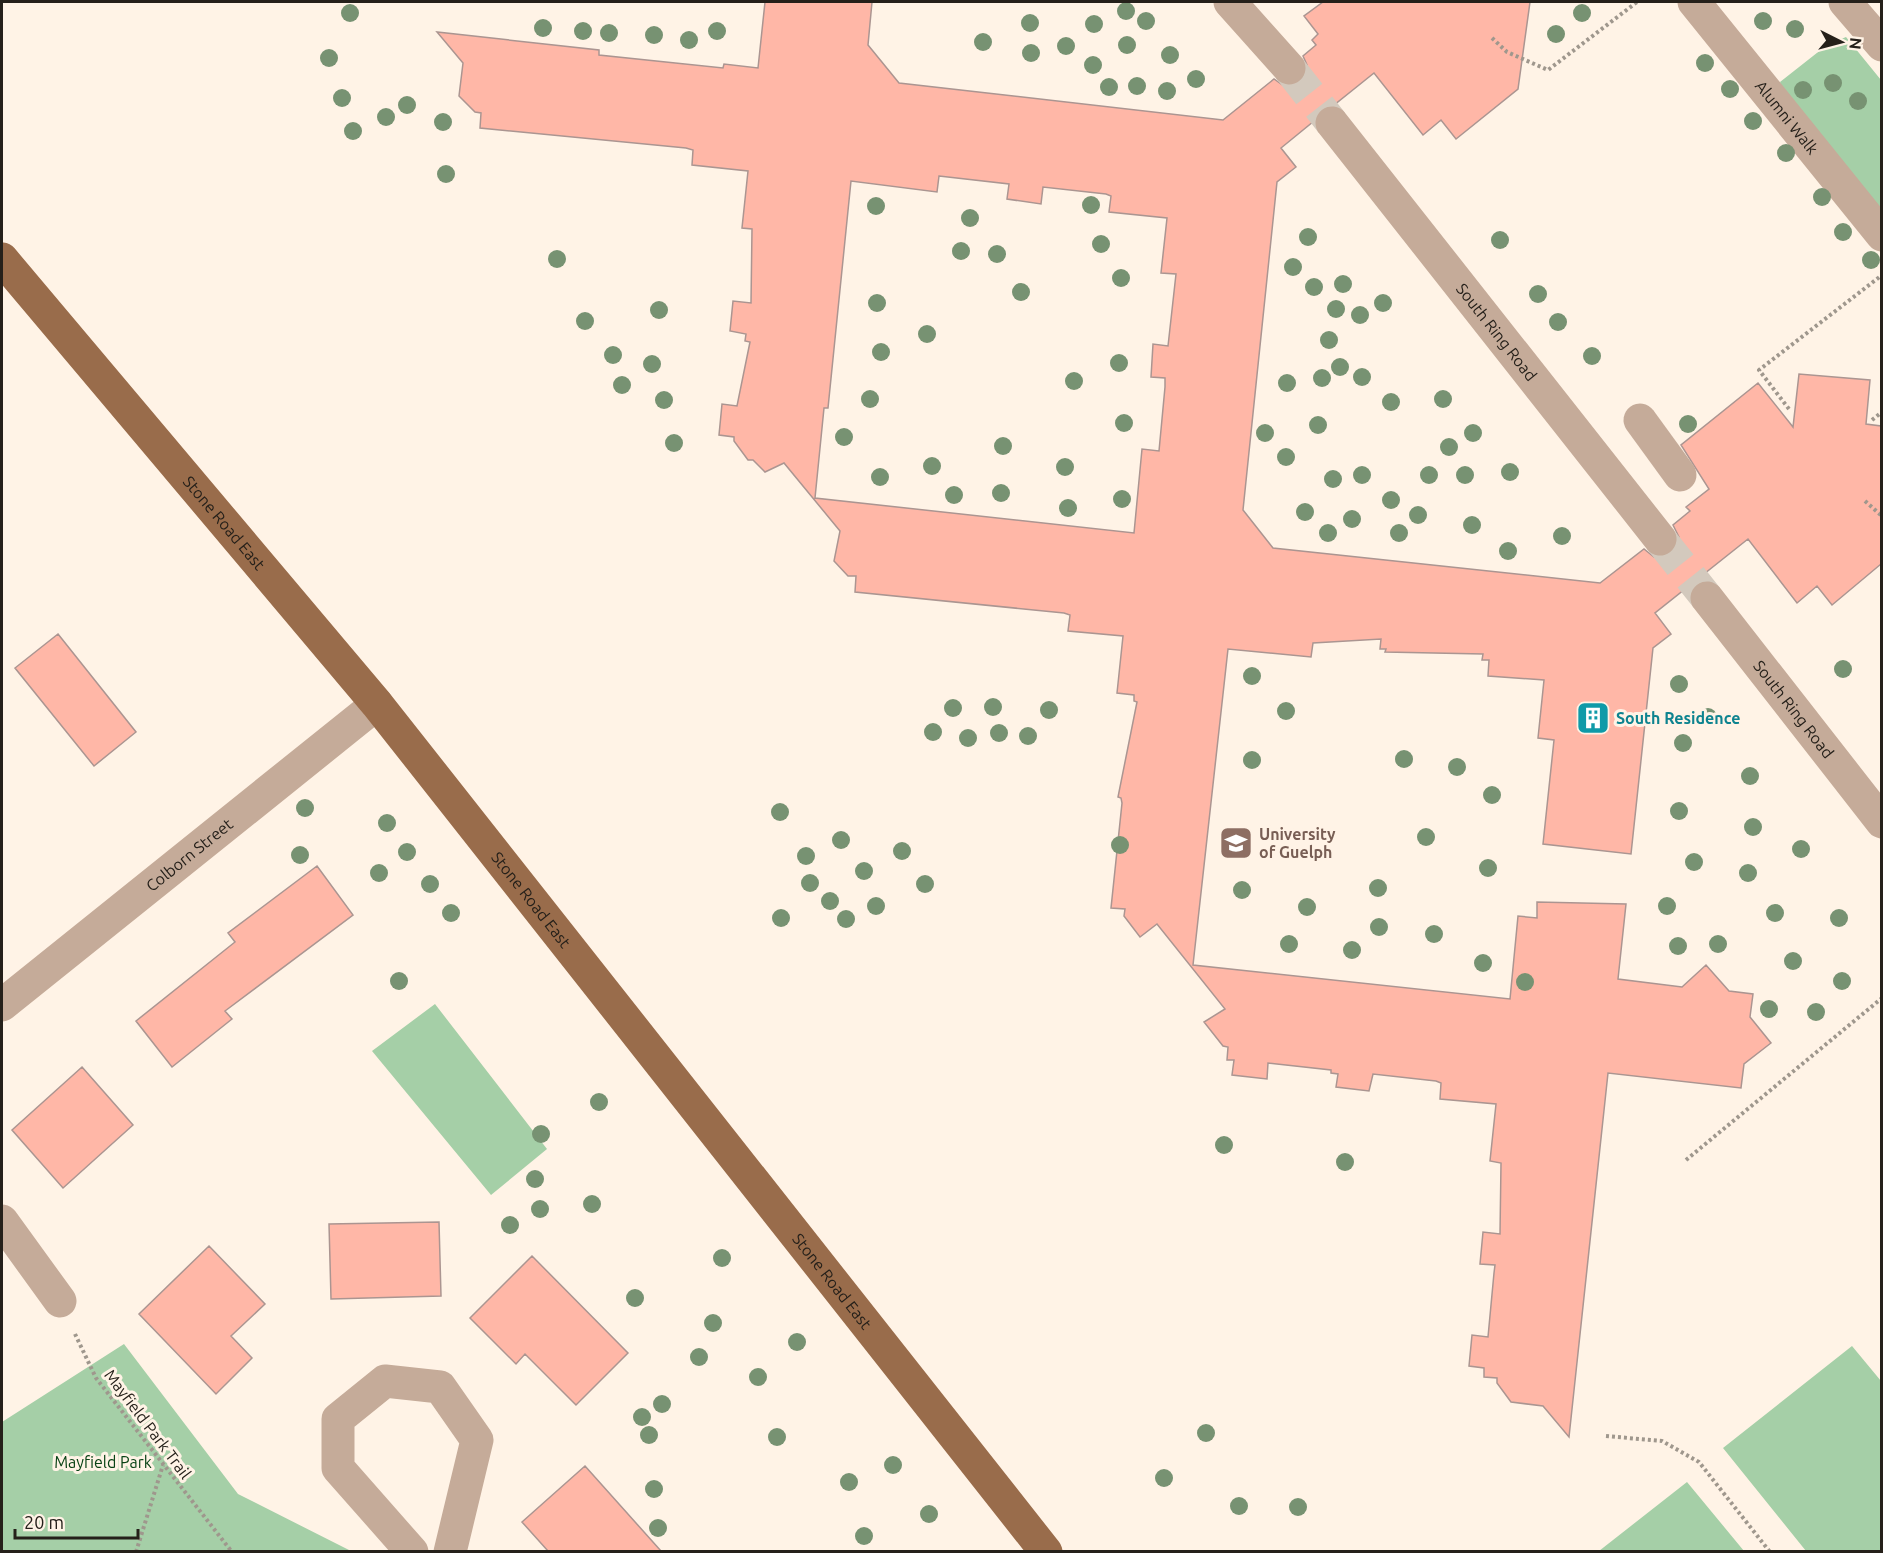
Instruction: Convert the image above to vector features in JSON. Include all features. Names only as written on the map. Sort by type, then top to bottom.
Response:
[{"type":"main road","name":"Stone Road East","points":[[2,259],[377,704],[1046,1551]]},
{"type":"street","points":[[1230,2],[1289,68]]},
{"type":"street","name":"Alumni Walk","points":[[1694,2],[1881,235]]},
{"type":"street","points":[[1845,2],[1881,45]]},
{"type":"street","name":"South Ring Road","points":[[1332,123],[1660,539]]},
{"type":"street","points":[[1640,420],[1680,474]]},
{"type":"street","name":"South Ring Road","points":[[1707,598],[1881,822]]},
{"type":"street","name":"Colborn Street","points":[[2,1005],[377,704]]},
{"type":"street","points":[[2,1221],[60,1301]]},
{"type":"street","points":[[412,1551],[338,1468],[338,1419],[385,1381],[440,1387],[477,1440],[450,1551]]},
{"type":"path","points":[[1492,38],[1507,52],[1548,70],[1638,2]]},
{"type":"path","points":[[1789,409],[1759,370],[1881,275]]},
{"type":"path","points":[[1872,420],[1881,412]]},
{"type":"path","points":[[1865,501],[1881,516]]},
{"type":"path","points":[[1686,1160],[1881,998]]},
{"type":"path","name":"Mayfield Park Trail","points":[[60,1301],[96,1378],[232,1551]]},
{"type":"path","points":[[1606,1436],[1662,1441],[1699,1462],[1770,1551]]},
{"type":"path","points":[[136,1551],[163,1464]]},
{"type":"green space","points":[[1846,37],[1881,80],[1881,214],[1782,88],[1780,82],[1827,45]]},
{"type":"green space","points":[[435,1004],[547,1149],[491,1195],[372,1051]]},
{"type":"green space","name":"Mayfield Park","points":[[124,1344],[238,1494],[351,1551],[2,1551],[2,1422]]},
{"type":"green space","points":[[1852,1346],[1881,1381],[1881,1551],[1806,1551],[1723,1448]]},
{"type":"green space","points":[[1687,1482],[1744,1551],[1599,1551]]},
{"type":"building","name":"South Residence","points":[[765,2],[872,2],[868,45],[899,83],[1223,120],[1274,79],[1284,86],[1293,86],[1302,82],[1307,74],[1307,65],[1303,56],[1316,45],[1312,40],[1318,34],[1304,16],[1323,2],[1530,2],[1518,89],[1456,139],[1441,120],[1423,135],[1374,73],[1334,105],[1320,109],[1314,121],[1281,148],[1296,167],[1277,182],[1243,510],[1273,548],[1600,583],[1644,549],[1654,557],[1663,557],[1672,553],[1679,537],[1673,525],[1690,511],[1686,507],[1709,489],[1681,445],[1758,383],[1793,427],[1799,374],[1870,380],[1866,424],[1881,426],[1881,564],[1832,605],[1817,586],[1797,603],[1748,539],[1655,613],[1671,634],[1653,648],[1631,854],[1543,844],[1554,740],[1538,738],[1544,680],[1488,676],[1489,660],[1482,660],[1483,654],[1385,652],[1386,649],[1380,649],[1381,639],[1313,643],[1311,657],[1228,649],[1193,965],[1510,999],[1518,916],[1537,918],[1537,902],[1626,904],[1618,979],[1682,987],[1706,965],[1729,991],[1753,994],[1750,1017],[1771,1043],[1744,1064],[1741,1088],[1608,1073],[1569,1437],[1543,1406],[1511,1402],[1497,1383],[1497,1378],[1484,1377],[1484,1368],[1469,1366],[1472,1335],[1488,1337],[1495,1265],[1480,1264],[1483,1232],[1500,1234],[1501,1163],[1490,1161],[1496,1104],[1440,1099],[1441,1083],[1436,1081],[1373,1074],[1369,1091],[1336,1087],[1338,1074],[1331,1073],[1331,1070],[1268,1063],[1267,1079],[1232,1075],[1234,1060],[1227,1060],[1228,1047],[1223,1046],[1204,1022],[1225,1009],[1157,924],[1140,937],[1124,916],[1125,909],[1111,908],[1122,803],[1121,798],[1118,797],[1137,702],[1134,701],[1134,695],[1117,693],[1123,636],[1068,631],[1070,615],[1064,613],[855,592],[856,576],[848,576],[834,561],[840,531],[784,463],[765,472],[753,460],[748,460],[734,441],[734,437],[719,435],[722,404],[737,406],[750,342],[745,341],[746,334],[730,331],[733,301],[751,303],[752,229],[742,228],[748,171],[692,165],[693,150],[686,148],[480,128],[481,113],[475,112],[459,96],[463,63],[437,32],[599,50],[599,55],[723,68],[724,64],[758,68]],"holes":[[[939,176],[1009,184],[1007,199],[1041,204],[1043,187],[1106,194],[1111,196],[1109,212],[1167,218],[1161,273],[1176,274],[1168,346],[1153,344],[1151,377],[1165,378],[1159,451],[1142,449],[1134,533],[815,498],[824,408],[828,408],[851,181],[937,192]]]},
{"type":"building","points":[[58,634],[136,732],[94,766],[15,668]]},
{"type":"building","points":[[317,866],[353,915],[225,1011],[232,1019],[172,1067],[136,1021],[235,942],[228,933]]},
{"type":"building","points":[[82,1067],[133,1125],[63,1188],[12,1130]]},
{"type":"building","points":[[439,1222],[441,1296],[331,1299],[329,1224]]},
{"type":"building","points":[[209,1246],[265,1304],[231,1336],[252,1358],[216,1394],[139,1314]]},
{"type":"building","points":[[532,1256],[628,1353],[576,1405],[525,1354],[516,1364],[470,1318]]},
{"type":"building","points":[[585,1466],[661,1551],[548,1551],[522,1522]]},
{"type":"tunnel","points":[[1289,68],[1332,123]]},
{"type":"tunnel","points":[[1660,539],[1707,598]]},
{"type":"place","name":"South Residence","points":[[1593,718]]},
{"type":"place","name":"University of Guelph","points":[[1236,843]]}]
